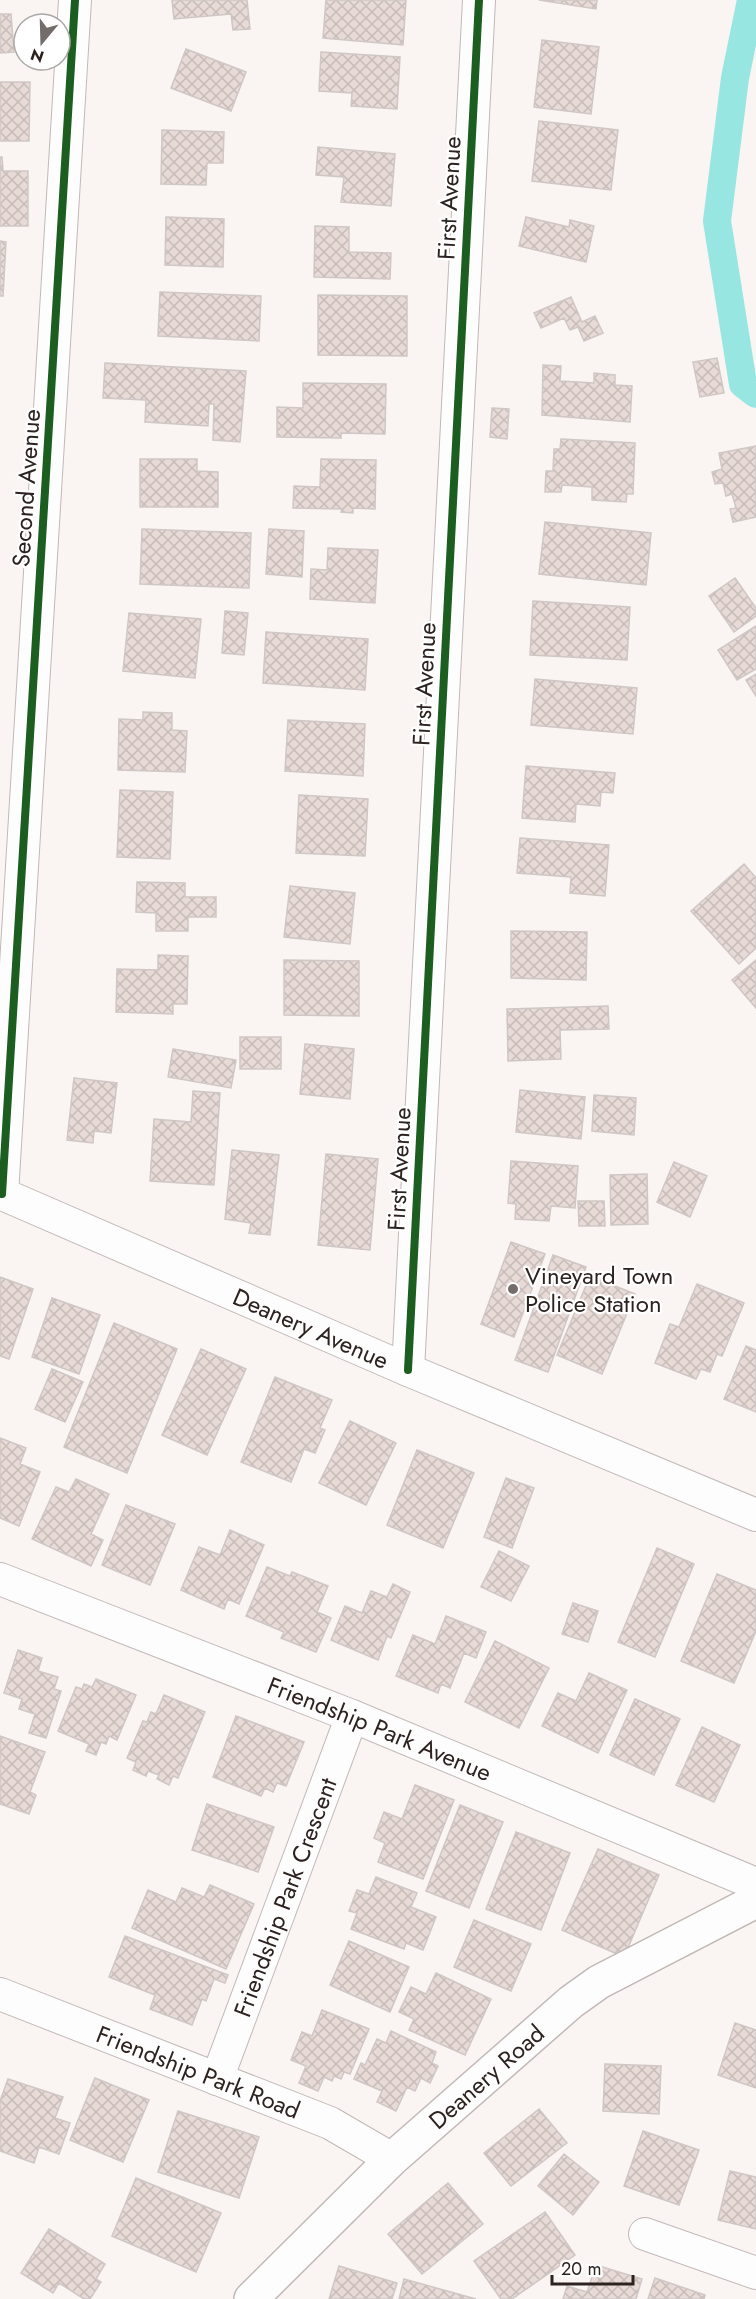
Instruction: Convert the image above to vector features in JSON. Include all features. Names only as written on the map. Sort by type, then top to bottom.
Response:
[{"type":"street","name":"Second Avenue","points":[[1,1194],[75,0]]},
{"type":"street","name":"First Avenue","points":[[408,1370],[479,0]]},
{"type":"street","name":"Deanery Avenue","points":[[1,1194],[408,1370],[756,1515]]},
{"type":"street","name":"Friendship Park Avenue","points":[[0,1579],[352,1716],[756,1884]]},
{"type":"street","name":"Friendship Park Crescent","points":[[217,2079],[352,1716]]},
{"type":"street","name":"Deanery Road","points":[[251,2299],[392,2159],[571,2002],[599,1982],[756,1901]]},
{"type":"street","name":"Friendship Park Road","points":[[0,1994],[330,2123],[392,2159]]},
{"type":"street","points":[[645,2234],[756,2273]]},
{"type":"building","points":[[172,0],[247,0],[250,29],[233,30],[231,14],[174,19]]},
{"type":"building","points":[[326,0],[406,0],[403,45],[323,38]]},
{"type":"building","points":[[539,0],[597,0],[596,9]]},
{"type":"building","points":[[0,14],[11,14],[12,52],[0,53]]},
{"type":"building","points":[[542,40],[599,47],[591,114],[534,107]]},
{"type":"building","points":[[186,49],[246,72],[231,111],[171,88]]},
{"type":"building","points":[[321,52],[400,57],[397,109],[351,106],[352,93],[319,91]]},
{"type":"building","points":[[0,82],[30,82],[29,141],[0,141]]},
{"type":"building","points":[[539,121],[618,130],[611,190],[532,181]]},
{"type":"building","points":[[162,130],[224,132],[223,163],[207,163],[206,185],[161,184]]},
{"type":"building","points":[[318,147],[395,154],[391,206],[341,202],[344,177],[316,175]]},
{"type":"building","points":[[0,157],[2,157],[3,171],[28,171],[28,226],[0,226]]},
{"type":"building","points":[[166,217],[224,219],[223,267],[165,265]]},
{"type":"building","points":[[526,217],[569,227],[570,220],[594,226],[586,262],[519,246]]},
{"type":"building","points":[[315,226],[349,227],[349,252],[391,253],[390,279],[314,277]]},
{"type":"building","points":[[0,241],[6,242],[3,296],[0,296]]},
{"type":"building","points":[[160,292],[261,296],[259,341],[158,336]]},
{"type":"building","points":[[318,295],[407,296],[407,356],[318,355]]},
{"type":"building","points":[[571,297],[582,322],[595,316],[603,333],[584,341],[578,327],[570,330],[564,318],[541,328],[534,313]]},
{"type":"building","points":[[717,358],[724,393],[700,397],[693,362]]},
{"type":"building","points":[[105,363],[246,371],[240,442],[213,440],[214,404],[209,404],[208,426],[145,422],[146,400],[103,398]]},
{"type":"building","points":[[543,365],[561,366],[560,381],[594,383],[594,373],[615,375],[615,385],[632,386],[630,422],[542,415]]},
{"type":"building","points":[[303,383],[386,384],[385,434],[341,433],[341,438],[277,437],[277,407],[303,408]]},
{"type":"building","points":[[492,408],[509,409],[507,439],[490,437]]},
{"type":"building","points":[[561,439],[635,443],[633,494],[627,494],[626,502],[592,500],[592,487],[562,485],[561,492],[545,492],[546,471],[553,471],[554,449],[560,449]]},
{"type":"building","points":[[756,446],[756,517],[733,522],[730,509],[736,508],[732,494],[726,496],[723,483],[715,484],[712,472],[722,469],[719,453]]},
{"type":"building","points":[[140,459],[197,459],[197,471],[218,472],[218,507],[140,507]]},
{"type":"building","points":[[321,459],[376,460],[375,509],[353,508],[353,513],[341,512],[342,509],[293,508],[294,486],[320,487]]},
{"type":"building","points":[[545,522],[651,533],[646,585],[539,574]]},
{"type":"building","points":[[142,529],[251,533],[249,588],[140,584]]},
{"type":"building","points":[[269,529],[304,531],[302,577],[266,574]]},
{"type":"building","points":[[328,548],[378,550],[375,603],[310,599],[311,569],[327,570]]},
{"type":"building","points":[[735,578],[756,608],[756,616],[734,632],[709,596]]},
{"type":"building","points":[[533,601],[630,607],[627,660],[530,655]]},
{"type":"building","points":[[225,611],[248,613],[244,655],[222,653]]},
{"type":"building","points":[[129,613],[201,619],[195,678],[123,671]]},
{"type":"building","points":[[756,626],[756,669],[737,680],[718,650]]},
{"type":"building","points":[[266,632],[368,639],[365,690],[263,683]]},
{"type":"building","points":[[756,674],[756,696],[746,680]]},
{"type":"building","points":[[535,679],[637,688],[633,734],[531,725]]},
{"type":"building","points":[[143,712],[172,713],[172,730],[187,731],[185,772],[118,770],[119,719],[143,720]]},
{"type":"building","points":[[288,720],[365,724],[363,776],[285,771]]},
{"type":"building","points":[[526,766],[615,773],[613,793],[601,792],[600,806],[576,804],[575,822],[522,818]]},
{"type":"building","points":[[120,790],[173,792],[170,859],[117,857]]},
{"type":"building","points":[[299,795],[368,799],[365,856],[296,853]]},
{"type":"building","points":[[520,838],[609,845],[605,896],[570,893],[571,877],[517,873]]},
{"type":"building","points":[[744,864],[756,878],[756,948],[739,964],[691,911]]},
{"type":"building","points":[[137,882],[185,883],[185,897],[216,897],[216,917],[188,917],[188,931],[156,931],[156,913],[136,912]]},
{"type":"building","points":[[290,886],[355,893],[350,944],[284,937]]},
{"type":"building","points":[[511,931],[587,932],[586,980],[511,978]]},
{"type":"building","points":[[158,955],[188,956],[187,1004],[173,1004],[173,1014],[116,1012],[117,969],[158,970]]},
{"type":"building","points":[[284,960],[359,961],[359,1016],[284,1015]]},
{"type":"building","points":[[756,960],[756,1008],[732,980]]},
{"type":"building","points":[[608,1006],[609,1029],[560,1030],[561,1059],[508,1061],[507,1009]]},
{"type":"building","points":[[240,1037],[281,1037],[281,1069],[240,1069]]},
{"type":"building","points":[[305,1044],[354,1049],[350,1099],[300,1094]]},
{"type":"building","points":[[173,1049],[236,1060],[231,1088],[168,1077]]},
{"type":"building","points":[[74,1078],[117,1083],[111,1133],[94,1131],[93,1143],[67,1140]]},
{"type":"building","points":[[520,1090],[585,1097],[581,1139],[516,1132]]},
{"type":"building","points":[[193,1091],[220,1093],[214,1185],[150,1181],[154,1119],[191,1122]]},
{"type":"building","points":[[594,1095],[636,1098],[634,1135],[592,1131]]},
{"type":"building","points":[[232,1150],[279,1155],[270,1235],[249,1233],[251,1223],[225,1219]]},
{"type":"building","points":[[326,1154],[378,1159],[370,1250],[318,1245]]},
{"type":"building","points":[[511,1161],[578,1166],[575,1208],[551,1206],[549,1221],[515,1219],[516,1204],[508,1203]]},
{"type":"building","points":[[674,1162],[707,1176],[690,1217],[657,1202]]},
{"type":"building","points":[[647,1174],[648,1224],[611,1225],[610,1175]]},
{"type":"building","points":[[578,1201],[604,1201],[605,1226],[579,1226]]},
{"type":"building","name":"Vineyard Town Police Station","points":[[511,1242],[545,1254],[514,1337],[481,1324]]},
{"type":"building","points":[[553,1255],[586,1267],[548,1372],[515,1360]]},
{"type":"building","points":[[590,1276],[635,1294],[602,1374],[557,1355]]},
{"type":"building","points":[[0,1277],[33,1289],[9,1359],[0,1356]]},
{"type":"building","points":[[697,1284],[744,1303],[722,1356],[717,1354],[710,1372],[701,1369],[696,1379],[655,1363],[670,1324],[679,1327]]},
{"type":"building","points":[[52,1298],[100,1315],[79,1374],[32,1357]]},
{"type":"building","points":[[114,1323],[177,1349],[127,1473],[64,1447]]},
{"type":"building","points":[[746,1346],[756,1350],[756,1412],[724,1399]]},
{"type":"building","points":[[201,1349],[246,1369],[207,1455],[162,1435]]},
{"type":"building","points":[[52,1369],[83,1382],[65,1422],[35,1409]]},
{"type":"building","points":[[275,1377],[332,1400],[320,1428],[325,1430],[315,1453],[304,1449],[291,1482],[241,1462]]},
{"type":"building","points":[[350,1421],[396,1443],[366,1505],[319,1483]]},
{"type":"building","points":[[0,1438],[26,1448],[20,1464],[40,1472],[19,1526],[0,1518]]},
{"type":"building","points":[[417,1450],[474,1473],[443,1548],[387,1525]]},
{"type":"building","points":[[506,1478],[534,1488],[512,1548],[484,1537]]},
{"type":"building","points":[[76,1479],[109,1494],[91,1534],[103,1540],[91,1566],[32,1539],[56,1487],[69,1492]]},
{"type":"building","points":[[126,1505],[175,1524],[150,1585],[102,1565]]},
{"type":"building","points":[[230,1530],[264,1545],[239,1604],[228,1599],[224,1609],[181,1590],[199,1547],[220,1555]]},
{"type":"building","points":[[657,1548],[694,1564],[655,1657],[618,1642]]},
{"type":"building","points":[[499,1551],[529,1566],[511,1601],[481,1587]]},
{"type":"building","points":[[267,1567],[290,1576],[292,1572],[328,1586],[317,1612],[331,1618],[316,1652],[281,1638],[284,1632],[246,1616]]},
{"type":"building","points":[[717,1574],[756,1590],[756,1631],[734,1683],[681,1661]]},
{"type":"building","points":[[393,1584],[410,1592],[391,1638],[387,1636],[378,1660],[331,1640],[345,1606],[362,1613],[371,1591],[387,1597]]},
{"type":"building","points":[[573,1603],[598,1611],[588,1642],[562,1634]]},
{"type":"building","points":[[446,1616],[486,1632],[476,1658],[464,1653],[450,1688],[441,1684],[438,1693],[396,1676],[413,1635],[435,1644]]},
{"type":"building","points":[[495,1641],[549,1668],[519,1728],[465,1702]]},
{"type":"building","points":[[18,1650],[42,1658],[38,1671],[58,1677],[54,1689],[61,1691],[46,1738],[29,1733],[35,1714],[19,1709],[22,1699],[4,1693]]},
{"type":"building","points":[[589,1673],[627,1690],[598,1753],[542,1726],[558,1693],[576,1701]]},
{"type":"building","points":[[96,1679],[136,1695],[117,1740],[109,1736],[106,1744],[101,1742],[96,1755],[86,1751],[89,1744],[58,1731],[76,1687],[82,1689],[84,1684],[92,1687]]},
{"type":"building","points":[[164,1695],[205,1712],[178,1778],[173,1776],[169,1785],[157,1779],[159,1775],[148,1771],[146,1776],[133,1770],[136,1762],[127,1758],[143,1721],[147,1722],[151,1712],[156,1714]]},
{"type":"building","points":[[635,1699],[680,1719],[654,1775],[610,1755]]},
{"type":"building","points":[[236,1716],[304,1742],[286,1786],[277,1783],[273,1792],[265,1788],[261,1796],[213,1777]]},
{"type":"building","points":[[702,1727],[740,1745],[714,1802],[676,1785]]},
{"type":"building","points":[[0,1736],[45,1752],[30,1792],[36,1795],[29,1814],[0,1804]]},
{"type":"building","points":[[415,1785],[454,1800],[423,1879],[378,1862],[385,1843],[374,1838],[384,1812],[402,1819]]},
{"type":"building","points":[[207,1804],[274,1827],[258,1872],[192,1850]]},
{"type":"building","points":[[460,1805],[503,1822],[469,1908],[426,1891]]},
{"type":"building","points":[[516,1832],[570,1853],[541,1930],[486,1909]]},
{"type":"building","points":[[598,1849],[659,1875],[624,1957],[562,1930]]},
{"type":"building","points":[[376,1877],[417,1893],[411,1907],[436,1917],[423,1950],[406,1943],[404,1949],[351,1929],[357,1913],[349,1911],[357,1890],[369,1894]]},
{"type":"building","points":[[210,1885],[254,1904],[226,1969],[132,1928],[148,1890],[176,1902],[182,1888],[204,1897]]},
{"type":"building","points":[[474,1920],[531,1944],[511,1991],[454,1967]]},
{"type":"building","points":[[125,1936],[228,1975],[225,1983],[214,1979],[206,2001],[202,1999],[192,2025],[150,2009],[155,1995],[109,1977]]},
{"type":"building","points":[[349,1941],[409,1967],[390,2012],[330,1985]]},
{"type":"building","points":[[436,1973],[491,1999],[465,2055],[409,2030],[414,2019],[399,2012],[411,1987],[426,1994]]},
{"type":"building","points":[[322,2010],[369,2029],[350,2074],[344,2072],[341,2079],[334,2076],[332,2081],[324,2077],[318,2091],[299,2083],[306,2066],[291,2060],[302,2032],[312,2036]]},
{"type":"building","points":[[735,2023],[756,2030],[756,2088],[718,2075]]},
{"type":"building","points":[[391,2031],[436,2052],[432,2063],[438,2066],[430,2083],[421,2078],[415,2091],[407,2087],[396,2111],[377,2102],[382,2091],[354,2079],[361,2063],[365,2065],[377,2039],[386,2043]]},
{"type":"building","points":[[605,2064],[661,2066],[659,2114],[603,2111]]},
{"type":"building","points":[[95,2078],[149,2100],[123,2162],[70,2140]]},
{"type":"building","points":[[8,2079],[63,2097],[55,2118],[70,2123],[59,2154],[39,2147],[34,2163],[0,2151],[0,2101]]},
{"type":"building","points":[[539,2109],[567,2143],[511,2186],[484,2153]]},
{"type":"building","points":[[178,2111],[259,2137],[239,2198],[158,2172]]},
{"type":"building","points":[[643,2131],[699,2150],[679,2205],[624,2186]]},
{"type":"building","points":[[564,2154],[599,2182],[573,2215],[538,2186]]},
{"type":"building","points":[[730,2171],[756,2177],[756,2229],[718,2220]]},
{"type":"building","points":[[136,2178],[221,2213],[196,2272],[112,2236]]},
{"type":"building","points":[[448,2183],[483,2224],[422,2274],[388,2234]]},
{"type":"building","points":[[545,2212],[575,2255],[512,2299],[501,2299],[474,2261]]},
{"type":"building","points":[[49,2229],[105,2264],[96,2279],[101,2282],[90,2299],[84,2299],[59,2283],[53,2293],[21,2273]]},
{"type":"building","points":[[596,2265],[642,2279],[636,2299],[563,2299],[567,2286],[587,2292]]},
{"type":"building","points":[[339,2266],[397,2283],[392,2299],[329,2299]]},
{"type":"building","points":[[655,2278],[705,2295],[704,2299],[648,2299]]},
{"type":"building","points":[[404,2279],[476,2299],[399,2299]]},
{"type":"waterway","points":[[751,0],[735,78],[717,221],[743,384],[756,394]]},
{"type":"cycle path","points":[[2,1194],[75,0]]},
{"type":"cycle path","points":[[408,1370],[479,0]]},
{"type":"place","name":"Vineyard Town Police Station","points":[[513,1289]]}]
